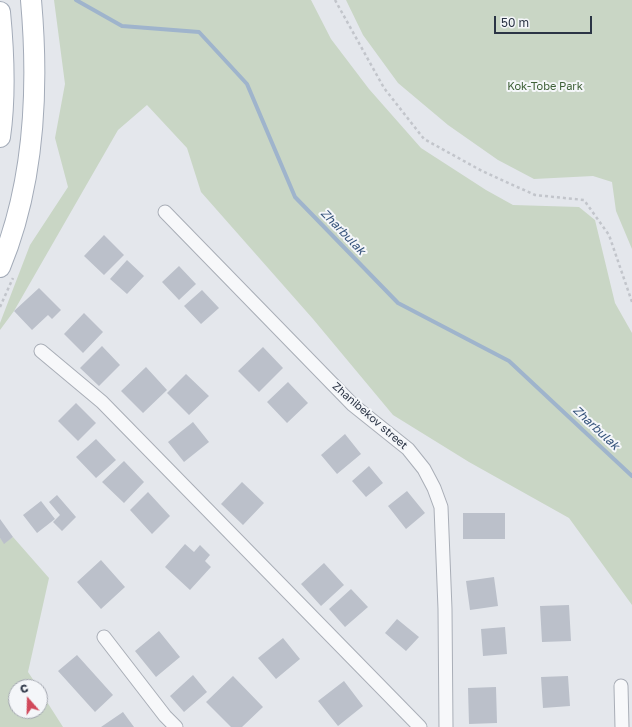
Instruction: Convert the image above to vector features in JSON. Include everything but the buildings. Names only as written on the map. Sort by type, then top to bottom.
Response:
[{"type":"main road","points":[[0,267],[16,219],[26,176],[32,135],[35,91],[35,47],[31,0]]},
{"type":"main road","points":[[0,12],[3,48],[3,90],[0,134]]},
{"type":"street","name":"Zhanibekov street","points":[[165,212],[353,405],[408,449],[424,469],[434,488],[441,507],[445,609],[446,727]]},
{"type":"street","points":[[41,351],[102,402],[420,727]]},
{"type":"street","points":[[104,637],[165,716],[176,727]]},
{"type":"street","points":[[621,686],[622,727]]},
{"type":"path","points":[[335,0],[384,88],[424,139],[482,171],[535,195],[584,200],[609,235],[632,302]]},
{"type":"green space","points":[[54,0],[311,0],[331,39],[369,89],[421,148],[486,190],[513,205],[579,207],[595,220],[615,303],[632,333],[632,605],[569,518],[469,462],[393,415],[313,319],[201,192],[187,148],[147,105],[118,130],[14,311],[0,330],[0,323],[30,245],[68,187],[55,138],[65,84]]},
{"type":"green space","name":"Kok-Tobe Park","points":[[346,0],[632,0],[632,249],[616,211],[612,182],[593,176],[534,179],[498,160],[448,125],[398,83],[363,35]]},
{"type":"green space","points":[[13,537],[49,578],[28,672],[33,679],[8,679],[8,719],[48,719],[48,704],[63,727],[0,727],[0,538],[4,543]]},
{"type":"waterway","name":"Zharbulak","points":[[76,0],[122,26],[199,32],[247,84],[295,197],[398,303],[509,361],[632,476]]}]
